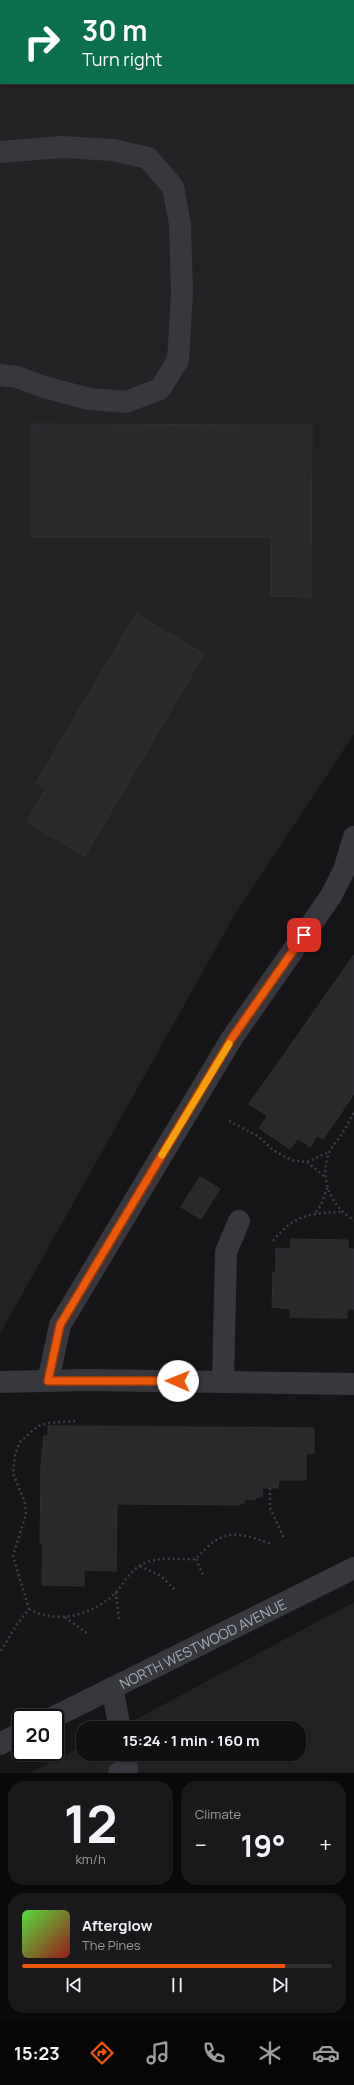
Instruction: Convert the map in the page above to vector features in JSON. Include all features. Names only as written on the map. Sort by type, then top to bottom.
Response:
[{"type":"street","points":[[0,152],[62,147],[113,150],[148,158],[173,187],[180,224],[182,293],[178,360],[160,388],[126,402],[97,400],[44,387],[17,377],[0,376]]},
{"type":"street","points":[[48,1381],[60,1325],[232,1038],[331,896],[344,870],[354,837]]},
{"type":"street","points":[[223,1382],[226,1252],[239,1221]]},
{"type":"street","points":[[0,1382],[48,1381],[354,1384]]},
{"type":"street","name":"NORTH WESTWOOD AVENUE","points":[[64,1712],[354,1568]]},
{"type":"street","points":[[112,1688],[119,1721]]},
{"type":"street","points":[[0,1744],[12,1738]]},
{"type":"street","points":[[119,1773],[127,1770],[126,1761]]},
{"type":"path","points":[[354,1113],[329,1151],[326,1165],[328,1188],[344,1212],[354,1220]]},
{"type":"path","points":[[229,1122],[258,1136],[282,1157],[307,1162],[326,1178]]},
{"type":"path","points":[[307,1162],[329,1151]]},
{"type":"path","points":[[315,1213],[321,1206],[328,1188]]},
{"type":"path","points":[[273,1241],[298,1219],[315,1213],[344,1212]]},
{"type":"path","points":[[76,1421],[49,1423],[38,1426],[20,1442],[15,1454],[13,1473],[25,1503],[26,1514],[14,1556],[29,1609],[40,1616],[65,1617],[96,1608],[116,1592],[127,1575],[140,1566],[158,1558],[176,1560],[196,1559],[210,1543],[230,1534],[250,1536],[272,1544]]},
{"type":"path","points":[[270,1488],[270,1508],[284,1538]]},
{"type":"path","points":[[196,1559],[204,1577]]},
{"type":"path","points":[[140,1566],[161,1576],[176,1591]]},
{"type":"path","points":[[116,1592],[119,1619]]},
{"type":"path","points":[[1,1651],[17,1624],[29,1609]]},
{"type":"path","points":[[65,1617],[88,1634]]},
{"type":"shaded area","points":[[0,84],[354,84],[354,734],[234,916],[0,1334]]},
{"type":"shaded area","points":[[354,1602],[354,1773],[30,1773],[54,1761],[64,1761],[64,1756],[76,1750],[76,1761],[306,1761],[306,1721],[133,1721]]},
{"type":"building","points":[[32,424],[312,425],[311,597],[271,596],[271,537],[32,537]]},
{"type":"building","points":[[136,614],[204,654],[85,856],[27,822],[46,788],[36,783]]},
{"type":"building","points":[[354,955],[354,1094],[323,1139],[317,1136],[310,1147],[298,1138],[290,1149],[259,1128],[268,1116],[249,1104]]},
{"type":"building","points":[[200,1177],[220,1189],[201,1219],[181,1207]]},
{"type":"building","points":[[291,1239],[348,1240],[348,1249],[354,1249],[354,1309],[347,1309],[347,1318],[290,1317],[290,1309],[272,1307],[273,1272],[276,1273],[276,1249],[291,1249]]},
{"type":"building","points":[[48,1426],[314,1428],[314,1453],[306,1453],[306,1480],[279,1480],[278,1488],[262,1488],[262,1497],[256,1497],[256,1499],[244,1499],[244,1503],[239,1503],[239,1505],[117,1504],[116,1571],[84,1570],[84,1586],[42,1585],[43,1544],[40,1544],[41,1465],[44,1436],[48,1436]]},
{"type":"slow traffic","points":[[162,1155],[229,1044]]},
{"type":"route","points":[[178,1381],[48,1381],[60,1325],[232,1038],[304,935]]}]
